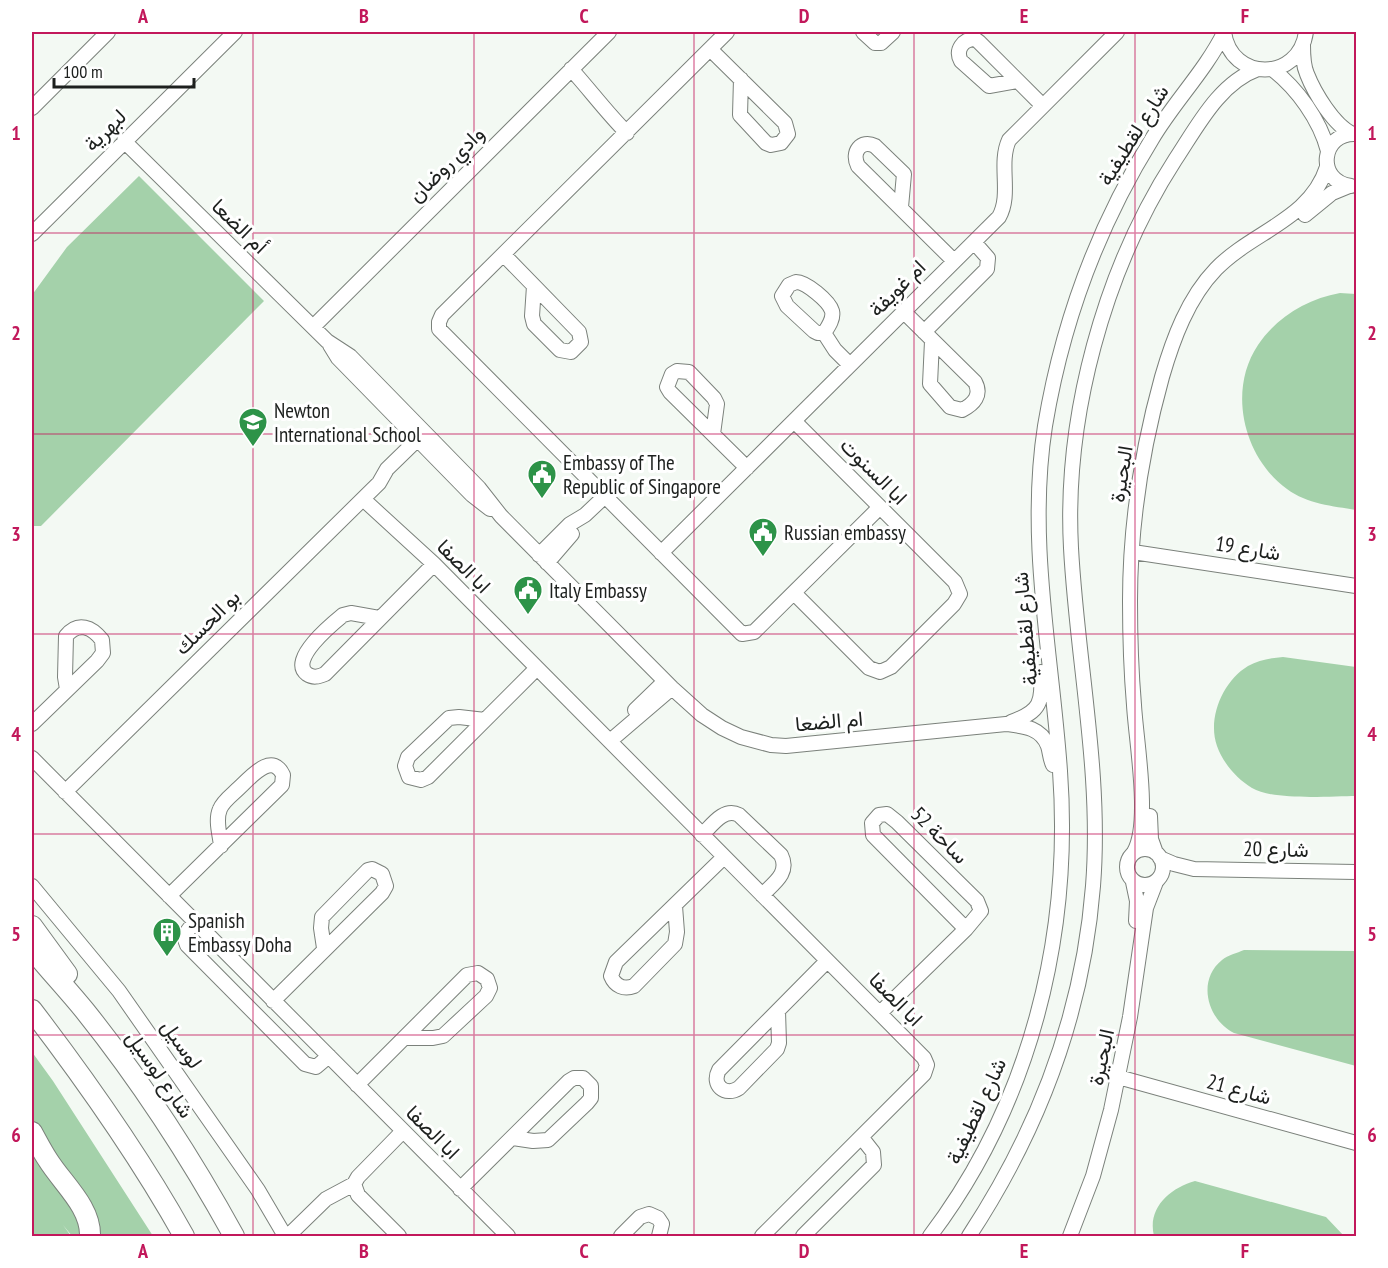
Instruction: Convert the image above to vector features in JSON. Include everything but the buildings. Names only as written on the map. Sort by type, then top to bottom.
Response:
[{"type":"highway","points":[[32,926],[68,976],[83,1009]]},
{"type":"highway","name":"شارع لوسيل","points":[[32,949],[116,1052],[195,1169],[234,1236]]},
{"type":"highway","points":[[32,1010],[88,1086],[151,1181],[184,1236]]},
{"type":"highway","points":[[32,1132],[48,1160],[84,1210],[90,1227],[90,1236]]},
{"type":"street","name":"لبهرية","points":[[32,234],[235,32]]},
{"type":"street","name":"وادي روضان","points":[[313,327],[609,32]]},
{"type":"street","points":[[727,32],[442,315],[439,329],[742,634],[754,632],[880,507]]},
{"type":"street","points":[[863,32],[875,43],[881,43],[893,32]]},
{"type":"street","name":"ام غويفة","points":[[661,553],[999,217],[1002,211],[1007,143],[1015,132],[1117,32]]},
{"type":"street","points":[[1224,32],[1232,54],[1244,64],[1265,69],[1291,85],[1319,128],[1328,151],[1327,167],[1335,180],[1353,186]]},
{"type":"street","name":"شارع لقطيفية","points":[[930,1236],[966,1182],[994,1130],[1020,1069],[1033,1032],[1048,970],[1061,888],[1060,774],[1040,566],[1039,491],[1045,428],[1068,323],[1093,254],[1119,195],[1167,114],[1209,57],[1224,32]]},
{"type":"street","points":[[1306,32],[1303,45],[1306,72],[1334,119],[1343,128],[1355,134]]},
{"type":"street","points":[[32,105],[104,33]]},
{"type":"street","points":[[969,1236],[1018,1154],[1053,1071],[1076,997],[1088,930],[1093,886],[1095,812],[1072,569],[1071,519],[1075,442],[1088,371],[1099,329],[1128,251],[1164,178],[1199,123],[1221,94],[1242,75],[1279,67],[1293,58],[1303,45]]},
{"type":"street","points":[[710,49],[741,79],[785,123],[788,134],[781,143],[771,146],[766,143],[742,119],[741,79]]},
{"type":"street","points":[[567,73],[590,101],[607,113],[627,133]]},
{"type":"street","points":[[1017,81],[1042,105]]},
{"type":"street","points":[[1302,100],[1316,91]]},
{"type":"street","points":[[1319,128],[1334,119]]},
{"type":"street","points":[[1328,151],[1338,138],[1355,134]]},
{"type":"street","name":"أم الضعا","points":[[124,141],[327,341],[338,358],[424,440],[472,495],[501,516],[668,684]]},
{"type":"street","points":[[901,207],[904,174],[871,143],[862,145],[855,155],[858,165],[954,261]]},
{"type":"street","name":"البحيرة","points":[[1158,855],[1151,839],[1145,802],[1135,641],[1137,553],[1156,420],[1175,350],[1206,294],[1246,248],[1305,205],[1320,184],[1327,167]]},
{"type":"street","name":"البحيرة","points":[[1246,248],[1293,224],[1332,193],[1353,186]]},
{"type":"street","points":[[904,312],[928,336],[975,382],[978,388],[975,400],[962,410],[950,407],[930,384],[928,336],[987,269],[988,258],[974,242]]},
{"type":"street","points":[[504,255],[579,332],[581,342],[571,352],[560,350],[534,324],[532,316],[534,286]]},
{"type":"street","points":[[824,333],[835,350],[850,365]]},
{"type":"street","points":[[713,434],[717,409],[714,398],[689,372],[677,371],[672,374],[667,387],[713,434],[747,468]]},
{"type":"street","name":"ابا السنوت","points":[[794,421],[955,582],[960,594],[954,604],[891,667],[880,672],[872,670],[794,593]]},
{"type":"street","name":"بو الحسك","points":[[65,792],[379,483],[393,475],[424,440]]},
{"type":"street","points":[[543,559],[576,530],[585,515],[604,496]]},
{"type":"street","name":"ابا الصفا","points":[[363,499],[434,564],[922,1054],[926,1061],[926,1070],[862,1138],[762,1236]]},
{"type":"street","name":"شارع 19","points":[[1137,553],[1356,586]]},
{"type":"street","points":[[379,618],[351,613],[344,615],[304,654],[301,665],[304,671],[313,677],[325,674],[434,564]]},
{"type":"street","name":"ام الضعا","points":[[1006,724],[1025,717],[1036,708],[1042,694],[1041,670],[1048,654]]},
{"type":"street","points":[[485,720],[448,718],[408,757],[405,766],[409,777],[421,780],[428,777],[485,720],[537,668]]},
{"type":"street","points":[[610,741],[636,708],[668,684]]},
{"type":"street","name":"ام الضعا","points":[[668,684],[702,715],[722,728],[741,737],[771,745],[800,746],[1006,724],[1025,726],[1039,733],[1045,740],[1052,764],[1060,774]]},
{"type":"street","points":[[32,724],[67,689]]},
{"type":"street","name":"ابا الصفا","points":[[32,758],[508,1236]]},
{"type":"street","points":[[169,896],[221,846],[282,785],[283,775],[277,767],[269,765],[258,770],[221,806],[218,820],[221,846]]},
{"type":"street","name":"البحيرة","points":[[1134,852],[1140,839],[1145,802]]},
{"type":"street","points":[[702,835],[722,815],[734,812],[739,814],[781,855],[785,862],[785,870],[762,895]]},
{"type":"street","name":"ساحة 52","points":[[880,1013],[966,929],[981,911],[977,901],[897,822],[887,814],[879,815],[872,823],[873,835],[966,929]]},
{"type":"street","points":[[1145,849],[1158,855],[1163,869],[1158,879],[1144,886],[1133,882],[1126,867],[1128,859],[1134,852],[1145,849]]},
{"type":"street","name":"شارع 20","points":[[1158,855],[1174,864],[1194,869],[1356,872]]},
{"type":"street","points":[[675,906],[677,932],[675,944],[634,986],[625,988],[616,984],[611,976],[616,962],[724,857]]},
{"type":"street","name":"شارع 20","points":[[1158,879],[1194,869]]},
{"type":"street","points":[[273,1000],[382,893],[386,886],[382,874],[377,870],[368,870],[325,912],[321,922],[324,948]]},
{"type":"street","name":"البحيرة","points":[[1070,1236],[1115,1076],[1146,908],[1158,879]]},
{"type":"street","name":"البحيرة","points":[[1132,982],[1137,909],[1133,882]]},
{"type":"street","name":"لوسيل","points":[[32,886],[119,991],[258,1190],[287,1236]]},
{"type":"street","points":[[195,922],[186,933],[187,945],[297,1056],[305,1064],[314,1068],[329,1056]]},
{"type":"street","points":[[778,1011],[779,1043],[774,1053],[736,1091],[728,1092],[719,1087],[716,1076],[720,1070],[827,961]]},
{"type":"street","points":[[357,1085],[407,1038],[467,975],[478,973],[487,978],[490,988],[486,996],[447,1034],[433,1038],[407,1038]]},
{"type":"street","name":"شارع 21","points":[[1115,1076],[1356,1143]]},
{"type":"street","points":[[460,1189],[569,1081],[574,1078],[583,1078],[591,1086],[591,1098],[554,1135],[543,1141],[513,1138]]},
{"type":"street","points":[[287,1236],[326,1199],[354,1184],[403,1131]]},
{"type":"street","points":[[803,1236],[874,1165],[873,1152],[862,1138]]},
{"type":"street","name":"البحيرة","points":[[1062,1236],[1087,1180]]},
{"type":"street","points":[[354,1184],[358,1195],[399,1236]]},
{"type":"street","points":[[621,1236],[640,1217],[654,1214],[663,1227],[659,1236]]},
{"type":"green space","points":[[139,176],[264,301],[41,526],[32,526],[32,295],[67,247]]},
{"type":"green space","points":[[1340,293],[1356,294],[1356,510],[1320,504],[1303,498],[1287,489],[1272,476],[1260,460],[1251,442],[1242,403],[1243,383],[1249,363],[1258,345],[1274,326],[1305,305]]},
{"type":"green space","points":[[1283,657],[1356,667],[1356,796],[1302,797],[1261,792],[1246,784],[1236,775],[1220,752],[1214,735],[1214,724],[1219,701],[1231,681],[1256,662]]},
{"type":"green space","points":[[1244,950],[1356,951],[1356,1066],[1234,1033],[1225,1027],[1212,1010],[1208,999],[1209,978],[1222,960]]},
{"type":"green space","points":[[32,1052],[153,1236],[72,1236],[63,1225],[71,1236],[32,1236]]},
{"type":"green space","points":[[1195,1181],[1326,1217],[1344,1236],[1154,1236],[1153,1226],[1157,1208],[1169,1194]]},
{"type":"place","name":"Newton International School","points":[[253,448]]},
{"type":"place","name":"Embassy of The Republic of Singapore","points":[[542,500]]},
{"type":"place","name":"Russian embassy","points":[[763,558]]},
{"type":"place","name":"Italy Embassy","points":[[528,616]]},
{"type":"place","name":"Spanish Embassy Doha","points":[[167,958]]}]
